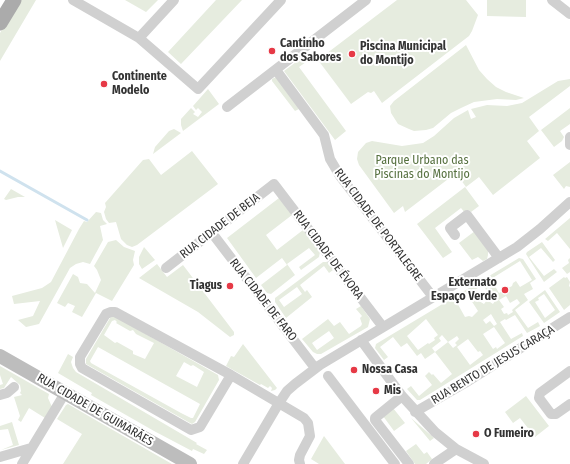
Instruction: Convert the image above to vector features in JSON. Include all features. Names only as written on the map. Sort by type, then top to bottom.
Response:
[{"type":"main road","points":[[0,8],[4,0]]},
{"type":"main road","points":[[0,23],[14,0]]},
{"type":"main road","name":"RUA CIDADE DE GUIMARÃES","points":[[0,356],[190,464]]},
{"type":"street","points":[[73,0],[139,38],[198,89],[281,0]]},
{"type":"street","points":[[139,38],[174,0]]},
{"type":"street","points":[[227,107],[366,0]]},
{"type":"street","points":[[552,0],[570,14]]},
{"type":"street","name":"RUA CIDADE DE PORTALEGRE","points":[[276,70],[324,135],[330,159],[340,176],[433,298]]},
{"type":"street","points":[[570,137],[570,144]]},
{"type":"street","name":"RUA CIDADE DE BEJA","points":[[166,268],[274,184]]},
{"type":"street","name":"RUA CIDADE DE ÉVORA","points":[[274,184],[383,327]]},
{"type":"street","points":[[243,464],[287,391],[315,368],[517,247],[570,202]]},
{"type":"street","points":[[455,236],[450,228],[467,215],[500,258]]},
{"type":"street","name":"RUA CIDADE DE FARO","points":[[212,233],[315,368]]},
{"type":"street","points":[[231,375],[200,427],[191,430],[82,368],[80,364],[80,357],[106,314],[116,312],[231,375],[304,418],[308,423],[310,436],[300,455],[300,464]]},
{"type":"street","name":"RUA BENTO DE JESUS CARAÇA","points":[[415,412],[465,383],[570,317]]},
{"type":"street","points":[[361,340],[415,412],[435,432],[456,449],[484,464]]},
{"type":"street","points":[[570,371],[540,393],[539,398],[550,414],[556,414],[570,404]]},
{"type":"street","points":[[328,376],[396,464]]},
{"type":"street","points":[[0,395],[7,393],[14,388]]},
{"type":"street","points":[[22,464],[65,393]]},
{"type":"street","points":[[402,396],[375,418],[375,420],[409,464]]},
{"type":"street","points":[[0,457],[31,448]]},
{"type":"street","points":[[434,464],[456,449]]},
{"type":"green space","points":[[20,0],[36,0],[0,61],[0,33]]},
{"type":"green space","points":[[125,0],[158,0],[146,12]]},
{"type":"green space","points":[[216,0],[242,0],[181,64],[168,52]]},
{"type":"green space","points":[[397,0],[466,0],[478,15],[469,36],[382,103],[374,91],[371,93],[368,92],[351,104],[318,60]]},
{"type":"green space","points":[[487,0],[526,0],[526,17],[487,16]]},
{"type":"green space","points":[[466,45],[479,70],[487,79],[496,87],[524,98],[516,100],[497,99],[474,102],[451,113],[433,128],[426,130],[414,131],[398,124],[391,113],[390,106],[394,101]]},
{"type":"green space","points":[[300,59],[306,62],[299,67],[346,131],[335,140],[284,71]]},
{"type":"green space","points":[[276,77],[299,109],[295,111],[272,81],[272,79]]},
{"type":"green space","name":"Parque Urbano das Piscinas do Montijo","points":[[570,79],[570,86],[529,117],[539,131],[527,141],[540,158],[493,195],[479,177],[466,187],[456,173],[405,212],[403,206],[394,213],[359,165],[357,159],[358,152],[366,143],[372,141],[402,146],[423,143],[434,136],[454,118],[468,110],[471,119],[476,117],[471,109],[487,105],[507,106],[522,103],[558,81]]},
{"type":"green space","points":[[208,89],[219,104],[183,131],[181,119],[191,108],[195,112],[193,114],[198,117],[202,112],[198,108],[196,110],[193,106]]},
{"type":"green space","points":[[570,108],[570,124],[560,131],[564,137],[562,141],[554,147],[541,130]]},
{"type":"green space","points":[[174,129],[181,133],[153,154],[155,147],[169,131]]},
{"type":"green space","points":[[192,151],[218,184],[137,245],[132,247],[127,245],[121,239],[116,222],[109,223],[106,219],[104,212],[106,207],[105,203],[143,160],[149,159],[161,175]]},
{"type":"green space","points":[[570,162],[570,187],[566,186],[564,189],[553,175]]},
{"type":"green space","points":[[465,187],[479,206],[471,212],[469,210],[465,213],[461,208],[435,228],[452,252],[443,258],[417,224]]},
{"type":"green space","points":[[11,189],[25,197],[4,199]]},
{"type":"green space","points":[[279,198],[292,215],[266,235],[277,250],[303,230],[320,252],[319,257],[301,270],[299,267],[315,255],[309,248],[287,264],[295,275],[271,294],[267,293],[261,285],[287,265],[282,258],[256,278],[227,238]]},
{"type":"green space","points":[[96,212],[101,213],[103,220],[107,224],[100,226],[103,240],[90,264],[83,262],[70,268],[39,324],[26,327],[18,320],[33,316],[40,301],[14,304],[12,296],[42,288],[51,282],[84,221],[87,222]]},
{"type":"green space","points":[[570,218],[570,249],[557,233],[548,241],[545,239]]},
{"type":"green space","points":[[55,220],[72,230],[63,248]]},
{"type":"green space","points":[[475,231],[488,249],[487,259],[483,261],[478,257],[472,260],[459,243]]},
{"type":"green space","points":[[116,240],[124,247],[135,251],[133,260],[134,265],[112,301],[96,293],[82,317],[72,312],[75,306],[68,303],[65,307],[57,303],[73,274],[78,277],[80,283],[87,284],[95,293],[101,280],[94,266],[108,242]]},
{"type":"green space","points":[[542,242],[555,260],[553,262],[541,248],[529,257],[544,276],[554,269],[557,272],[544,282],[526,254]]},
{"type":"green space","points":[[144,247],[155,260],[142,269],[139,264],[139,257]]},
{"type":"green space","points":[[519,258],[523,259],[536,279],[530,283],[533,289],[524,294],[528,300],[515,310],[528,328],[538,322],[540,326],[527,333],[515,315],[500,322],[511,339],[522,333],[523,336],[420,400],[417,400],[407,389],[411,386],[419,396],[432,385],[425,376],[429,372],[432,375],[433,374],[441,383],[452,374],[435,352],[425,359],[421,353],[417,356],[407,343],[401,347],[393,337],[380,347],[388,357],[384,360],[375,348],[376,344]],"holes":[[[520,261],[532,280],[520,287],[516,281],[512,286],[499,293],[491,279]],[[482,285],[486,290],[488,288],[493,294],[492,296],[496,299],[493,304],[487,300],[484,304],[477,298],[479,294],[475,290]],[[467,294],[478,311],[472,317],[465,317],[456,301]],[[506,296],[510,303],[517,299],[520,303],[512,310],[513,312],[508,315],[507,313],[504,314],[501,309],[504,307],[499,300]],[[491,314],[497,324],[494,326],[490,321],[486,324],[483,320]],[[426,319],[438,335],[434,338],[435,340],[418,350],[407,336]],[[494,327],[505,343],[497,349],[496,347],[493,349],[483,334]],[[442,335],[448,342],[435,352],[432,348],[441,341],[439,338]],[[457,336],[459,339],[455,343],[457,345],[453,348],[448,342]],[[468,339],[478,352],[480,351],[483,355],[470,365],[457,347]]]},
{"type":"green space","points":[[570,258],[570,272],[567,274],[562,268],[569,263],[568,260]]},
{"type":"green space","points":[[323,262],[328,262],[333,270],[329,273],[324,266],[300,285],[305,292],[307,290],[312,297],[286,318],[275,302],[275,298]],"holes":[[[297,287],[302,294],[284,307],[279,300]]]},
{"type":"green space","points":[[157,264],[167,277],[183,265],[234,332],[234,335],[230,337],[198,312],[139,278]]},
{"type":"green space","points":[[564,277],[567,277],[570,282],[570,305],[564,310],[549,288]]},
{"type":"green space","points":[[545,290],[560,312],[544,323],[529,302]],"holes":[[[544,294],[555,310],[545,318],[535,302]]]},
{"type":"green space","points":[[361,306],[370,319],[368,327],[321,354],[313,352],[302,339],[328,319],[334,326],[340,322],[349,334],[362,324],[360,318],[362,316],[356,309]],"holes":[[[329,331],[334,338],[317,350],[312,343]]]},
{"type":"green space","points":[[114,316],[218,375],[219,380],[195,422],[192,424],[190,423],[86,364],[86,359],[110,318]],"holes":[[[115,320],[117,322],[116,323],[130,331],[133,330],[136,334],[154,343],[145,359],[133,354],[133,351],[117,342],[115,343],[104,335],[112,321]],[[98,347],[200,404],[193,418],[191,418],[91,363],[90,361]],[[184,362],[191,366],[193,365],[204,372],[197,387],[176,376]]]},
{"type":"green space","points":[[243,344],[277,388],[275,390],[271,391],[272,388],[270,386],[268,388],[261,384],[260,385],[226,366],[231,356],[234,357]]},
{"type":"green space","points":[[68,354],[73,357],[71,362],[76,372],[207,450],[204,454],[193,449],[192,451],[91,395],[92,393],[58,373]]},
{"type":"green space","points":[[0,366],[49,394],[48,398],[52,407],[45,418],[29,408],[21,422],[18,420],[20,416],[14,397],[22,395],[20,393],[20,385],[11,377],[4,388],[0,389],[0,385],[3,384],[0,375]]},
{"type":"green space","points":[[526,396],[549,426],[535,437],[520,418],[513,423],[505,412]]},
{"type":"green space","points":[[68,404],[172,464],[63,464],[82,434],[57,419]]},
{"type":"green space","points":[[393,408],[405,423],[394,431],[383,416]]},
{"type":"green space","points":[[411,418],[433,437],[434,438],[430,441]]},
{"type":"green space","points":[[12,422],[19,445],[1,450],[13,445],[8,429],[0,430],[0,426]]},
{"type":"green space","points":[[324,436],[345,464],[319,464],[311,459]]},
{"type":"green space","points":[[416,444],[424,454],[427,452],[432,459],[426,464],[415,464],[406,451]]},
{"type":"waterway","points":[[0,171],[87,220]]},
{"type":"place","name":"Cantinho dos Sabores","points":[[272,51]]},
{"type":"place","name":"Piscina Municipal do Montijo","points":[[352,54]]},
{"type":"place","name":"Continente Modelo","points":[[104,84]]},
{"type":"place","name":"Tiagus","points":[[230,286]]},
{"type":"place","name":"Externato Espaço Verde","points":[[505,290]]},
{"type":"place","name":"Nossa Casa","points":[[354,370]]},
{"type":"place","name":"Mis","points":[[376,391]]},
{"type":"place","name":"O Fumeiro","points":[[476,434]]}]
